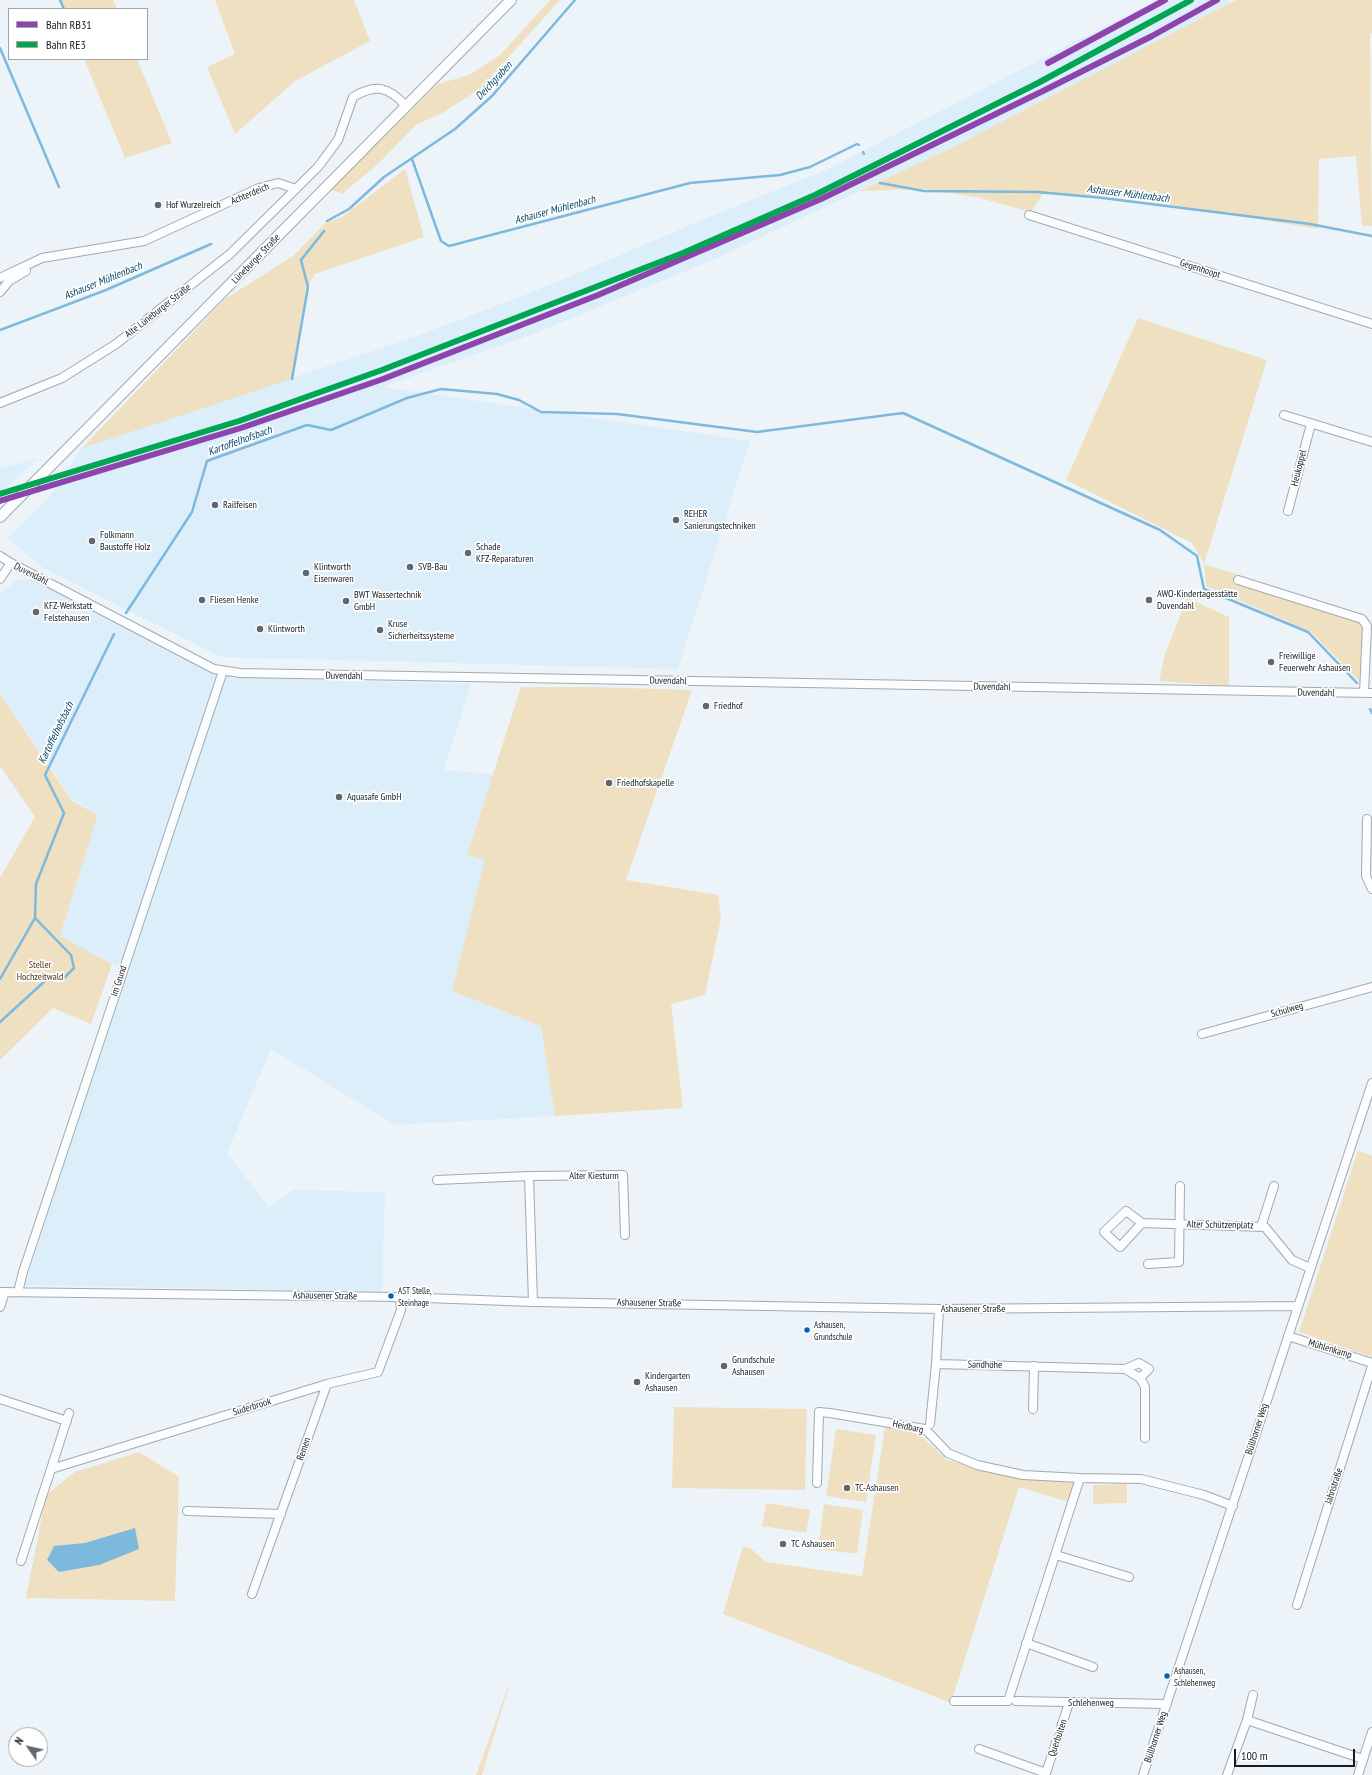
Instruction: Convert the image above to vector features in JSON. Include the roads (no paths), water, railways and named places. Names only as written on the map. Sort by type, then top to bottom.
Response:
[{"type":"main road","name":"Lüneburger Straße","points":[[0,517],[511,0]]},
{"type":"street","points":[[296,189],[318,168],[338,140],[353,97],[372,87],[385,90],[406,106]]},
{"type":"street","name":"Achterdeich","points":[[0,278],[42,258],[144,241],[259,188],[278,183],[296,189]]},
{"type":"street","name":"Alte Lüneburger Straße","points":[[0,403],[62,378],[116,344],[230,254],[296,189]]},
{"type":"street","name":"Gegenhoopt","points":[[1029,215],[1372,324]]},
{"type":"street","points":[[0,292],[9,281],[29,270],[42,258]]},
{"type":"street","points":[[1284,415],[1372,442]]},
{"type":"street","name":"Heukoppel","points":[[1288,511],[1311,424]]},
{"type":"street","name":"Duvendahl","points":[[0,556],[214,669],[223,671],[303,675],[1368,693],[1366,626],[1362,619],[1238,580]]},
{"type":"street","points":[[0,579],[11,563]]},
{"type":"street","name":"Im Grund","points":[[18,1292],[25,1264],[223,671]]},
{"type":"street","points":[[1367,819],[1366,876],[1372,889]]},
{"type":"street","name":"Schulweg","points":[[1202,1034],[1372,987]]},
{"type":"street","name":"Büllhorner Weg","points":[[1143,1775],[1372,1083]]},
{"type":"street","name":"Alter Kiesturm","points":[[437,1180],[530,1176],[624,1175],[625,1235]]},
{"type":"street","points":[[530,1176],[533,1302]]},
{"type":"street","name":"Alter Schützenplatz","points":[[1148,1264],[1179,1262],[1178,1224],[1180,1186]]},
{"type":"street","name":"Alter Schützenplatz","points":[[1262,1226],[1274,1186]]},
{"type":"street","points":[[1126,1211],[1142,1223],[1120,1247],[1104,1232],[1126,1211]]},
{"type":"street","name":"Alter Schützenplatz","points":[[1142,1223],[1262,1226],[1265,1227],[1292,1260],[1310,1268]]},
{"type":"street","points":[[0,1307],[2,1292]]},
{"type":"street","name":"Ashausener Straße","points":[[2,1292],[400,1297],[533,1302],[939,1309],[1298,1306]]},
{"type":"street","name":"Suderbrook","points":[[51,1469],[327,1384],[378,1372],[401,1310],[400,1297]]},
{"type":"street","points":[[930,1424],[936,1364],[939,1309]]},
{"type":"street","name":"Mühlenkamp","points":[[1288,1336],[1372,1363]]},
{"type":"street","name":"Sandhöhe","points":[[1125,1370],[1139,1363],[1149,1369],[1140,1378]]},
{"type":"street","name":"Sandhöhe","points":[[936,1364],[1125,1370],[1140,1378],[1145,1387],[1145,1438]]},
{"type":"street","points":[[1033,1409],[1034,1366]]},
{"type":"street","name":"Jahnstraße","points":[[1297,1605],[1372,1366]]},
{"type":"street","name":"Remen","points":[[252,1594],[327,1384]]},
{"type":"street","points":[[0,1399],[67,1421]]},
{"type":"street","name":"Heidbarg","points":[[817,1483],[819,1412],[925,1429],[948,1453],[977,1465],[1023,1475],[1141,1479],[1204,1495],[1233,1506]]},
{"type":"street","points":[[21,1561],[69,1413]]},
{"type":"street","points":[[954,1701],[1008,1701],[1080,1478]]},
{"type":"street","points":[[187,1511],[281,1514]]},
{"type":"street","points":[[1056,1555],[1129,1577]]},
{"type":"street","points":[[1026,1643],[1093,1667]]},
{"type":"street","points":[[1227,1775],[1247,1720],[1253,1695]]},
{"type":"street","name":"Schlehenweg","points":[[1016,1701],[1167,1704]]},
{"type":"street","name":"Querbülten","points":[[979,1749],[1045,1774],[1069,1703]]},
{"type":"street","points":[[1247,1720],[1363,1759]]},
{"type":"street","points":[[1358,1775],[1372,1732]]},
{"type":"water","points":[[135,1528],[139,1549],[99,1565],[59,1572],[47,1560],[54,1546],[85,1543]]},
{"type":"waterway","points":[[60,0],[64,8]]},
{"type":"waterway","name":"Deichgraben","points":[[327,221],[349,209],[384,177],[455,129],[492,96],[575,0]]},
{"type":"waterway","points":[[0,48],[59,187]]},
{"type":"waterway","name":"Ashauser Mühlenbach","points":[[412,159],[441,241],[449,246],[690,183],[780,175],[810,167],[857,144],[859,145]]},
{"type":"waterway","name":"Ashauser Mühlenbach","points":[[880,183],[924,191],[1038,192],[1103,198],[1310,224],[1372,236]]},
{"type":"waterway","name":"Kartoffelhofsbach","points":[[292,379],[308,287],[301,260],[324,231]]},
{"type":"waterway","name":"Ashauser Mühlenbach","points":[[0,330],[106,290],[211,244]]},
{"type":"waterway","points":[[126,613],[192,512],[207,461],[307,425],[331,430],[407,398],[441,389],[497,394],[519,400],[541,412],[617,414],[757,432],[903,413],[1160,530],[1197,556],[1204,589],[1308,632],[1357,683]]},
{"type":"waterway","name":"Kartoffelhofsbach","points":[[0,1022],[45,981],[63,979],[74,968],[71,955],[35,918],[36,884],[64,813],[45,775],[114,634]]},
{"type":"waterway","points":[[1370,709],[1372,713]]},
{"type":"waterway","points":[[0,979],[35,918]]},
{"type":"rail line","name":"RB31","points":[[1048,63],[1165,0]]},
{"type":"rail line","name":"RE3","points":[[0,494],[239,421],[382,370],[683,253],[815,195],[1038,83],[1191,0]]},
{"type":"rail line","name":"RB31","points":[[0,501],[241,428],[383,379],[598,295],[821,199],[1045,90],[1152,36],[1217,0]]},
{"type":"place","name":"Hof Wurzelreich","points":[[158,205]]},
{"type":"place","name":"Railfeisen","points":[[215,505]]},
{"type":"place","name":"REHER Sanierungstechniken","points":[[676,520]]},
{"type":"place","name":"Folkmann Baustoffe Holz","points":[[92,541]]},
{"type":"place","name":"Schade KFZ-Reparaturen","points":[[468,553]]},
{"type":"place","name":"SVB-Bau","points":[[410,567]]},
{"type":"place","name":"Klintworth Eisenwaren","points":[[306,573]]},
{"type":"place","name":"Fliesen Henke","points":[[202,600]]},
{"type":"place","name":"AWO-Kindertagesstätte Duvendahl","points":[[1149,600]]},
{"type":"place","name":"BWT Wassertechnik GmbH","points":[[346,601]]},
{"type":"place","name":"KFZ-Werkstatt Felstehausen","points":[[36,612]]},
{"type":"place","name":"Klintworth","points":[[260,629]]},
{"type":"place","name":"Kruse Sicherheitssysteme","points":[[380,630]]},
{"type":"place","name":"Freiwillige Feuerwehr Ashausen","points":[[1271,662]]},
{"type":"place","name":"Friedhof","points":[[706,706]]},
{"type":"place","name":"Friedhofskapelle","points":[[609,783]]},
{"type":"place","name":"Aquasafe GmbH","points":[[339,797]]},
{"type":"place","name":"AST Stelle, Steinhage","points":[[391,1296]]},
{"type":"place","name":"Ashausen, Grundschule","points":[[807,1330]]},
{"type":"place","name":"Grundschule Ashausen","points":[[724,1366]]},
{"type":"place","name":"Kindergarten Ashausen","points":[[637,1382]]},
{"type":"place","name":"TC-Ashausen","points":[[847,1488]]},
{"type":"place","name":"TC Ashausen","points":[[783,1544]]},
{"type":"place","name":"Ashausen, Schlehenweg","points":[[1167,1676]]},
{"type":"park label","name":"Steller Hochzeitwald","points":[[40,970]]}]
